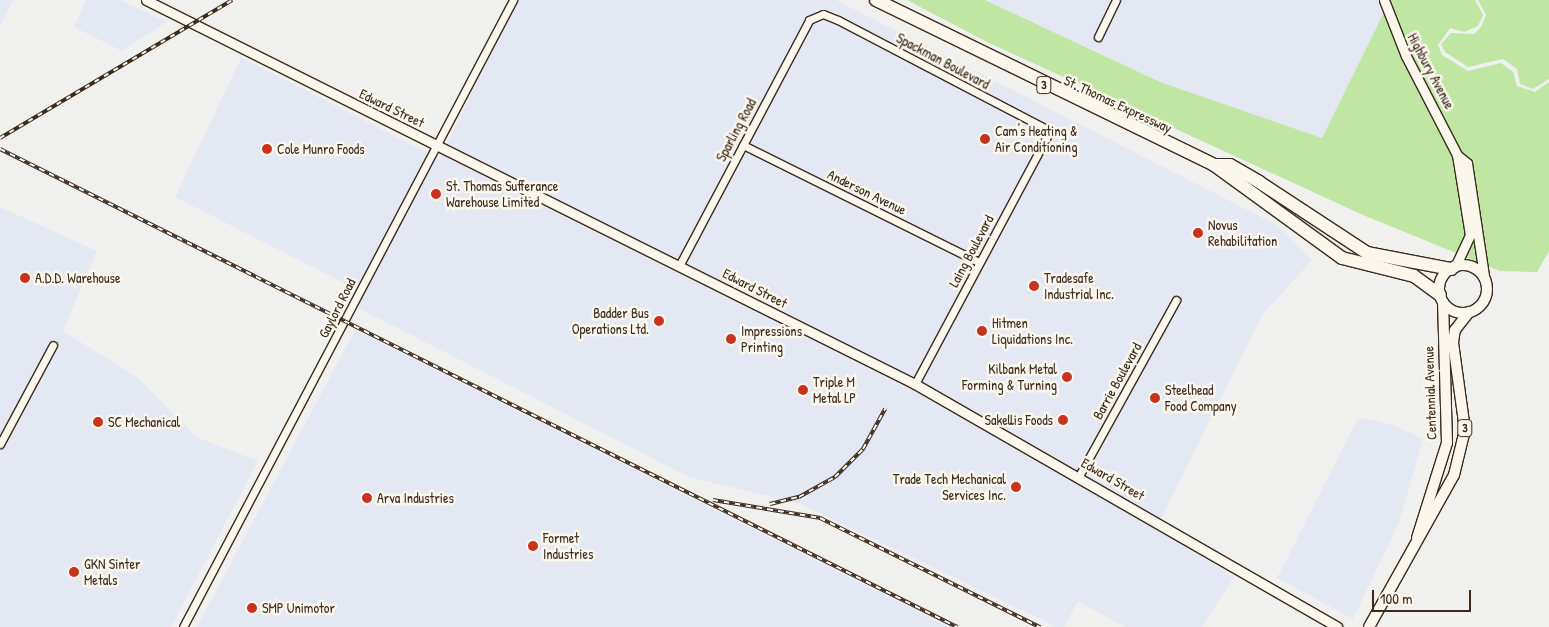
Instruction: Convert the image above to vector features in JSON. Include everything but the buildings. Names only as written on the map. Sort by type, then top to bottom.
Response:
[{"type":"highway","name":"St. Thomas Expressway","points":[[876,0],[1214,165],[1329,252],[1358,266],[1414,276],[1441,298]]},
{"type":"highway","name":"St. Thomas Expressway","points":[[1214,165],[1230,165],[1367,253],[1453,268]]},
{"type":"main road","points":[[1453,268],[1476,269],[1485,282],[1482,304],[1469,312],[1454,311],[1441,298],[1441,279],[1453,268]]},
{"type":"main road","name":"Centennial Avenue","points":[[1369,627],[1417,538],[1447,443],[1441,298]]},
{"type":"main road","name":"Centennial Avenue","points":[[1417,538],[1426,531],[1443,499],[1461,453],[1465,410],[1453,342],[1455,330],[1469,312]]},
{"type":"street","name":"Edward Street","points":[[146,0],[915,384],[1079,476],[1337,627]]},
{"type":"street","name":"Gaylord Road","points":[[183,627],[435,144],[513,0]]},
{"type":"street","points":[[1098,37],[1116,0]]},
{"type":"street","name":"Highbury Avenue","points":[[1384,0],[1396,35],[1457,154],[1470,235],[1453,268]]},
{"type":"street","name":"Spackman Boulevard","points":[[823,14],[1050,131]]},
{"type":"street","name":"Sparling Road","points":[[679,266],[809,20],[823,14]]},
{"type":"street","name":"Laing Boulevard","points":[[915,384],[1050,131]]},
{"type":"street","name":"Anderson Avenue","points":[[743,145],[979,262]]},
{"type":"street","name":"Highbury Avenue","points":[[1457,154],[1467,163],[1470,176],[1485,282]]},
{"type":"street","name":"Barrie Boulevard","points":[[1079,476],[1176,300]]},
{"type":"street","points":[[0,444],[53,344]]},
{"type":"shaded area","points":[[0,0],[13,0],[0,26]]},
{"type":"shaded area","points":[[86,0],[121,0],[167,22],[122,51],[74,27]]},
{"type":"shaded area","points":[[515,0],[836,0],[1275,224],[1312,260],[1262,315],[1157,527],[1234,577],[1202,627],[1125,627],[1078,601],[1064,627],[1057,627],[798,503],[689,477],[360,309],[352,287],[175,197],[241,58],[440,159]]},
{"type":"shaded area","points":[[985,0],[1390,0],[1322,138],[1160,82]]},
{"type":"shaded area","points":[[0,207],[97,251],[63,331],[138,378],[196,437],[258,461],[171,627],[0,627]]},
{"type":"shaded area","points":[[355,330],[949,627],[197,627]]},
{"type":"shaded area","points":[[1358,418],[1391,424],[1423,439],[1399,523],[1353,619],[1277,578]]},
{"type":"green space","points":[[907,0],[985,0],[1160,82],[1322,138],[1390,0],[1475,0],[1483,15],[1478,26],[1464,32],[1450,28],[1438,45],[1442,55],[1468,71],[1501,63],[1513,72],[1517,86],[1535,92],[1549,82],[1549,251],[1537,272],[1500,271],[1363,215],[987,42]]},
{"type":"green space","points":[[1478,0],[1549,0],[1549,79],[1533,89],[1520,84],[1517,69],[1503,59],[1468,67],[1445,52],[1441,44],[1451,33],[1474,34],[1481,27],[1486,15]]},
{"type":"railway","points":[[0,138],[232,0]]},
{"type":"railway","points":[[0,149],[957,627]]},
{"type":"railway","points":[[770,504],[799,497],[835,477],[863,449],[885,409]]},
{"type":"railway","points":[[713,500],[820,518],[1040,627]]},
{"type":"place","name":"Cam's Heating & Air Conditioning","points":[[985,139]]},
{"type":"place","name":"Cole Munro Foods","points":[[267,149]]},
{"type":"place","name":"St. Thomas Sufferance Warehouse Limited","points":[[436,194]]},
{"type":"place","name":"Novus Rehabilitation","points":[[1198,233]]},
{"type":"place","name":"A.D.D. Warehouse","points":[[25,278]]},
{"type":"place","name":"Tradesafe Industrial Inc.","points":[[1034,286]]},
{"type":"place","name":"Badder Bus Operations Ltd.","points":[[659,321]]},
{"type":"place","name":"Hitmen Liquidations Inc.","points":[[982,331]]},
{"type":"place","name":"Impressions Printing","points":[[731,339]]},
{"type":"place","name":"Kilbank Metal Forming & Turning","points":[[1067,377]]},
{"type":"place","name":"Triple M Metal LP","points":[[803,390]]},
{"type":"place","name":"Steelhead Food Company","points":[[1155,398]]},
{"type":"place","name":"Sakellis Foods","points":[[1063,420]]},
{"type":"place","name":"SC Mechanical","points":[[98,422]]},
{"type":"place","name":"Trade Tech Mechanical Services Inc.","points":[[1016,487]]},
{"type":"place","name":"Arva Industries","points":[[367,498]]},
{"type":"place","name":"Formet Industries","points":[[533,546]]},
{"type":"place","name":"GKN Sinter Metals","points":[[74,572]]},
{"type":"place","name":"SMP Unimotor","points":[[252,608]]}]
